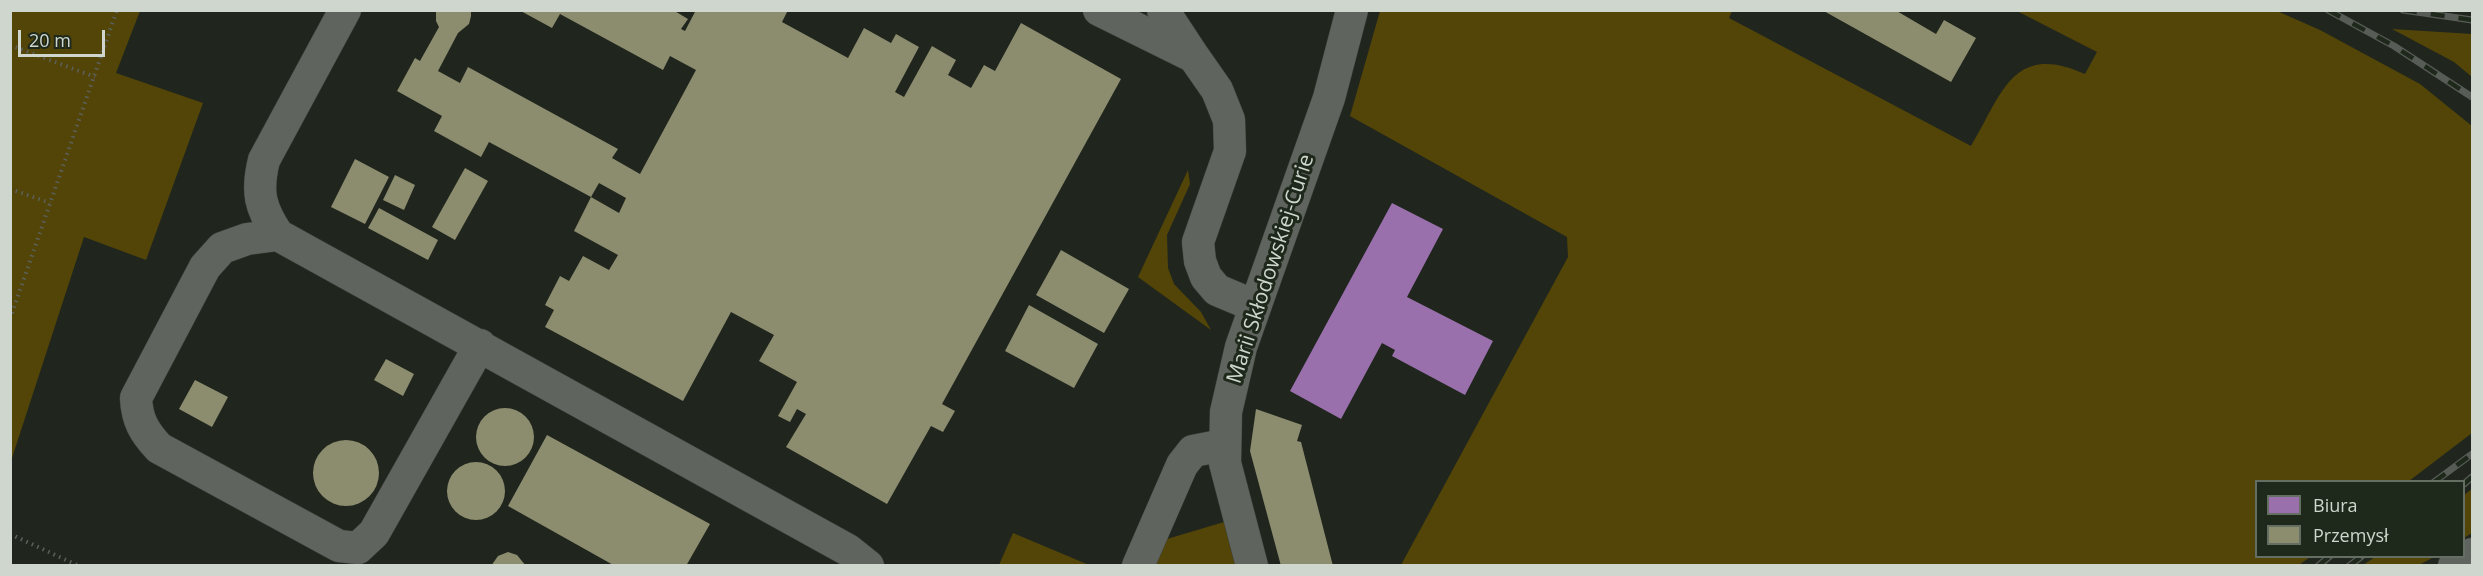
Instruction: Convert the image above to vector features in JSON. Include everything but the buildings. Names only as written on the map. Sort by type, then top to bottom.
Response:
[{"type":"street","points":[[345,10],[264,160],[259,181],[261,202],[267,218],[278,235],[848,550],[868,566]]},
{"type":"street","points":[[1099,10],[1194,57]]},
{"type":"street","points":[[1163,10],[1207,74],[1224,106],[1231,135],[1227,165],[1198,242],[1200,261],[1206,277],[1217,290],[1255,306]]},
{"type":"street","name":"Marii Skłodowskiej-Curie","points":[[1252,566],[1225,463],[1226,411],[1233,376],[1255,306],[1329,98],[1352,10]]},
{"type":"street","points":[[278,235],[247,239],[222,248],[205,267],[136,398],[137,414],[145,432],[159,448],[169,454],[339,546],[358,548],[374,533],[480,345]]},
{"type":"street","points":[[1137,566],[1182,465],[1193,451],[1224,445]]},
{"type":"street","points":[[2454,566],[2472,554]]},
{"type":"path","points":[[10,319],[117,10]]},
{"type":"path","points":[[10,45],[95,77]]},
{"type":"path","points":[[10,189],[51,204]]},
{"type":"path","points":[[10,534],[80,566]]},
{"type":"shaded area","points":[[11,10],[140,11],[116,73],[203,103],[146,260],[84,237],[11,461]]},
{"type":"shaded area","points":[[1380,11],[1732,11],[1729,18],[1971,146],[2001,92],[2012,78],[2025,69],[2041,64],[2060,66],[2085,74],[2097,52],[2017,11],[2277,11],[2320,30],[2420,84],[2472,126],[2472,433],[2410,480],[2255,480],[2255,558],[2309,558],[2299,565],[1401,565],[1568,257],[1567,237],[1350,116]]},
{"type":"shaded area","points":[[2392,29],[2472,34],[2472,77],[2454,62]]},
{"type":"shaded area","points":[[1188,170],[1190,184],[1167,235],[1168,268],[1174,284],[1201,312],[1211,330],[1138,277]]},
{"type":"shaded area","points":[[2472,489],[2472,533],[2465,537],[2465,494]]},
{"type":"shaded area","points":[[1224,522],[1237,565],[1155,566],[1167,539]]},
{"type":"shaded area","points":[[1013,533],[1089,565],[999,565]]},
{"type":"shaded area","points":[[2374,558],[2432,558],[2419,565],[2363,565]]},
{"type":"railway","points":[[2328,10],[2394,46],[2472,97]]},
{"type":"railway","points":[[2403,10],[2472,20]]},
{"type":"railway","points":[[2437,480],[2472,454]]},
{"type":"railway","points":[[2465,483],[2472,477]]},
{"type":"railway","points":[[2318,566],[2328,558]]},
{"type":"railway","points":[[2349,566],[2359,558]]}]
